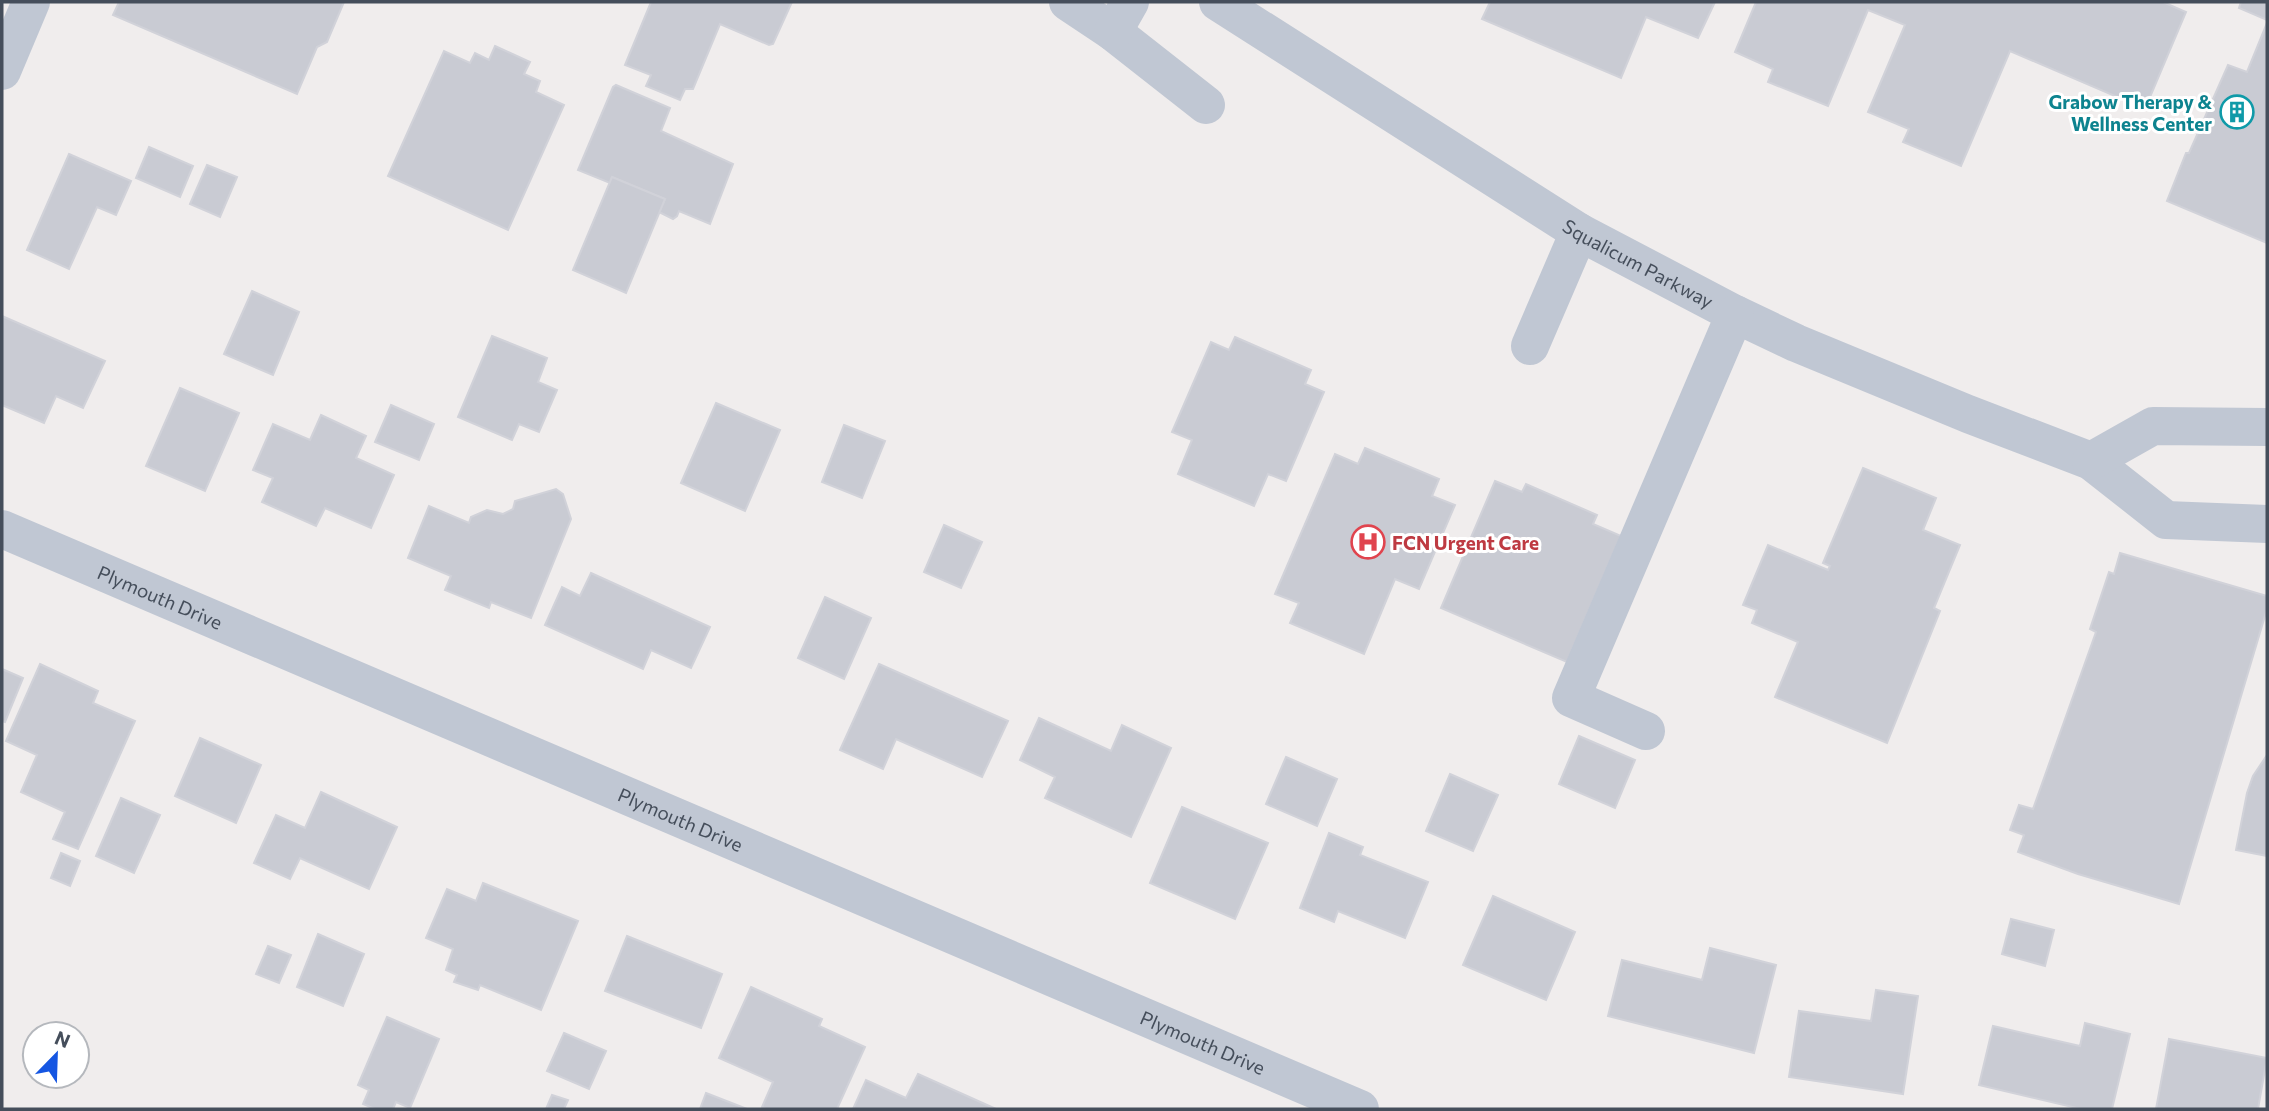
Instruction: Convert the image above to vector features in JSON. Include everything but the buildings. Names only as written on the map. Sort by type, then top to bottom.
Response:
[{"type":"street","points":[[2,71],[31,2]]},
{"type":"street","points":[[1068,2],[1121,17],[1206,105]]},
{"type":"street","name":"Squalicum Parkway","points":[[1218,2],[1579,232],[1735,314],[1968,414],[2091,461],[2166,520],[2267,524]]},
{"type":"street","points":[[1530,346],[1579,232]]},
{"type":"street","points":[[1646,731],[1571,698],[1735,314]]},
{"type":"street","points":[[2091,461],[2153,426],[2267,427]]},
{"type":"street","name":"Plymouth Drive","points":[[2,529],[1360,1109]]},
{"type":"place","name":"Grabow Therapy & Wellness Center","points":[[2237,112]]},
{"type":"place","name":"FCN Urgent Care","points":[[1368,542]]}]
